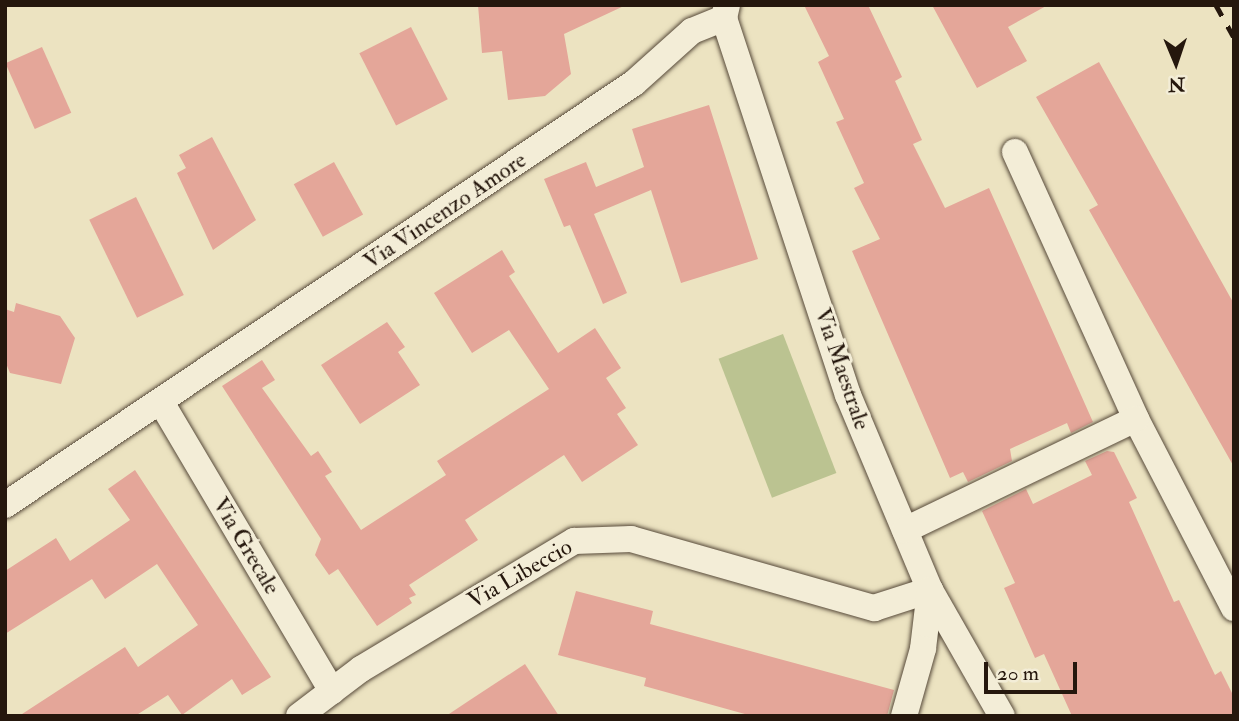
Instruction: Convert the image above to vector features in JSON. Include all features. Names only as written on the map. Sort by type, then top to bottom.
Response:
[{"type":"street","name":"Via Vincenzo Amore","points":[[5,505],[634,83],[692,31],[726,11]]},
{"type":"street","name":"Via Maestrale","points":[[726,11],[848,395],[930,590],[1002,716]]},
{"type":"street","points":[[1015,152],[1136,419],[1234,608]]},
{"type":"street","name":"Via Grecale","points":[[160,402],[332,691]]},
{"type":"street","points":[[905,530],[1136,419]]},
{"type":"street","name":"Via Libeccio","points":[[299,716],[361,669],[574,541],[631,539],[874,608],[930,590]]},
{"type":"street","points":[[904,716],[923,649],[930,590]]},
{"type":"green space","points":[[783,334],[836,473],[772,498],[719,359]]},
{"type":"building","points":[[478,5],[626,5],[564,34],[571,74],[545,96],[508,100],[502,51],[482,53]]},
{"type":"building","points":[[804,5],[868,5],[902,77],[895,81],[922,140],[913,144],[945,208],[989,188],[1093,422],[1071,433],[1067,423],[1010,449],[1012,461],[968,482],[963,472],[950,478],[852,251],[880,239],[854,188],[864,183],[836,122],[844,119],[818,62],[829,56]]},
{"type":"building","points":[[932,5],[1048,5],[1008,27],[1027,61],[977,88]]},
{"type":"building","points":[[411,27],[448,99],[396,126],[359,53]]},
{"type":"building","points":[[42,47],[71,113],[35,129],[5,63]]},
{"type":"building","points":[[1099,62],[1234,304],[1234,467],[1089,210],[1098,205],[1036,97]]},
{"type":"building","points":[[709,105],[758,259],[681,283],[651,190],[594,214],[627,293],[603,304],[570,225],[564,227],[544,179],[586,162],[596,187],[644,167],[632,129]]},
{"type":"building","points":[[212,137],[256,220],[213,250],[177,173],[186,168],[179,155]]},
{"type":"building","points":[[334,162],[363,214],[323,237],[294,184]]},
{"type":"building","points":[[136,197],[184,295],[137,318],[89,220]]},
{"type":"building","points":[[502,250],[515,272],[509,276],[558,353],[595,328],[621,368],[606,378],[626,408],[617,414],[638,445],[582,482],[564,455],[465,520],[478,540],[409,585],[416,595],[409,598],[412,603],[377,626],[338,569],[329,575],[315,555],[321,539],[222,386],[262,360],[275,380],[262,388],[311,456],[318,451],[332,472],[325,476],[361,530],[446,475],[437,461],[549,389],[509,330],[472,353],[434,293]]},
{"type":"building","points":[[16,303],[60,316],[75,338],[61,384],[10,373],[5,361],[5,309],[14,312]]},
{"type":"building","points":[[387,322],[405,347],[398,352],[420,385],[360,424],[321,365]]},
{"type":"building","points":[[1107,451],[1114,452],[1137,498],[1129,502],[1174,602],[1179,600],[1215,675],[1221,671],[1234,697],[1234,716],[1072,716],[1044,654],[1035,658],[1004,588],[1015,583],[982,511],[1026,489],[1033,504],[1092,475],[1085,461]]},
{"type":"building","points":[[135,470],[271,677],[242,695],[232,679],[182,715],[168,695],[135,716],[19,716],[125,647],[138,667],[198,625],[157,564],[105,599],[92,579],[5,634],[5,571],[56,538],[70,561],[130,520],[108,489]]},
{"type":"building","points":[[576,591],[653,611],[650,624],[894,690],[887,716],[752,716],[644,686],[646,678],[558,655]]},
{"type":"building","points":[[525,664],[559,716],[446,716],[470,700]]},
{"type":"railway","points":[[1216,5],[1234,37]]}]
